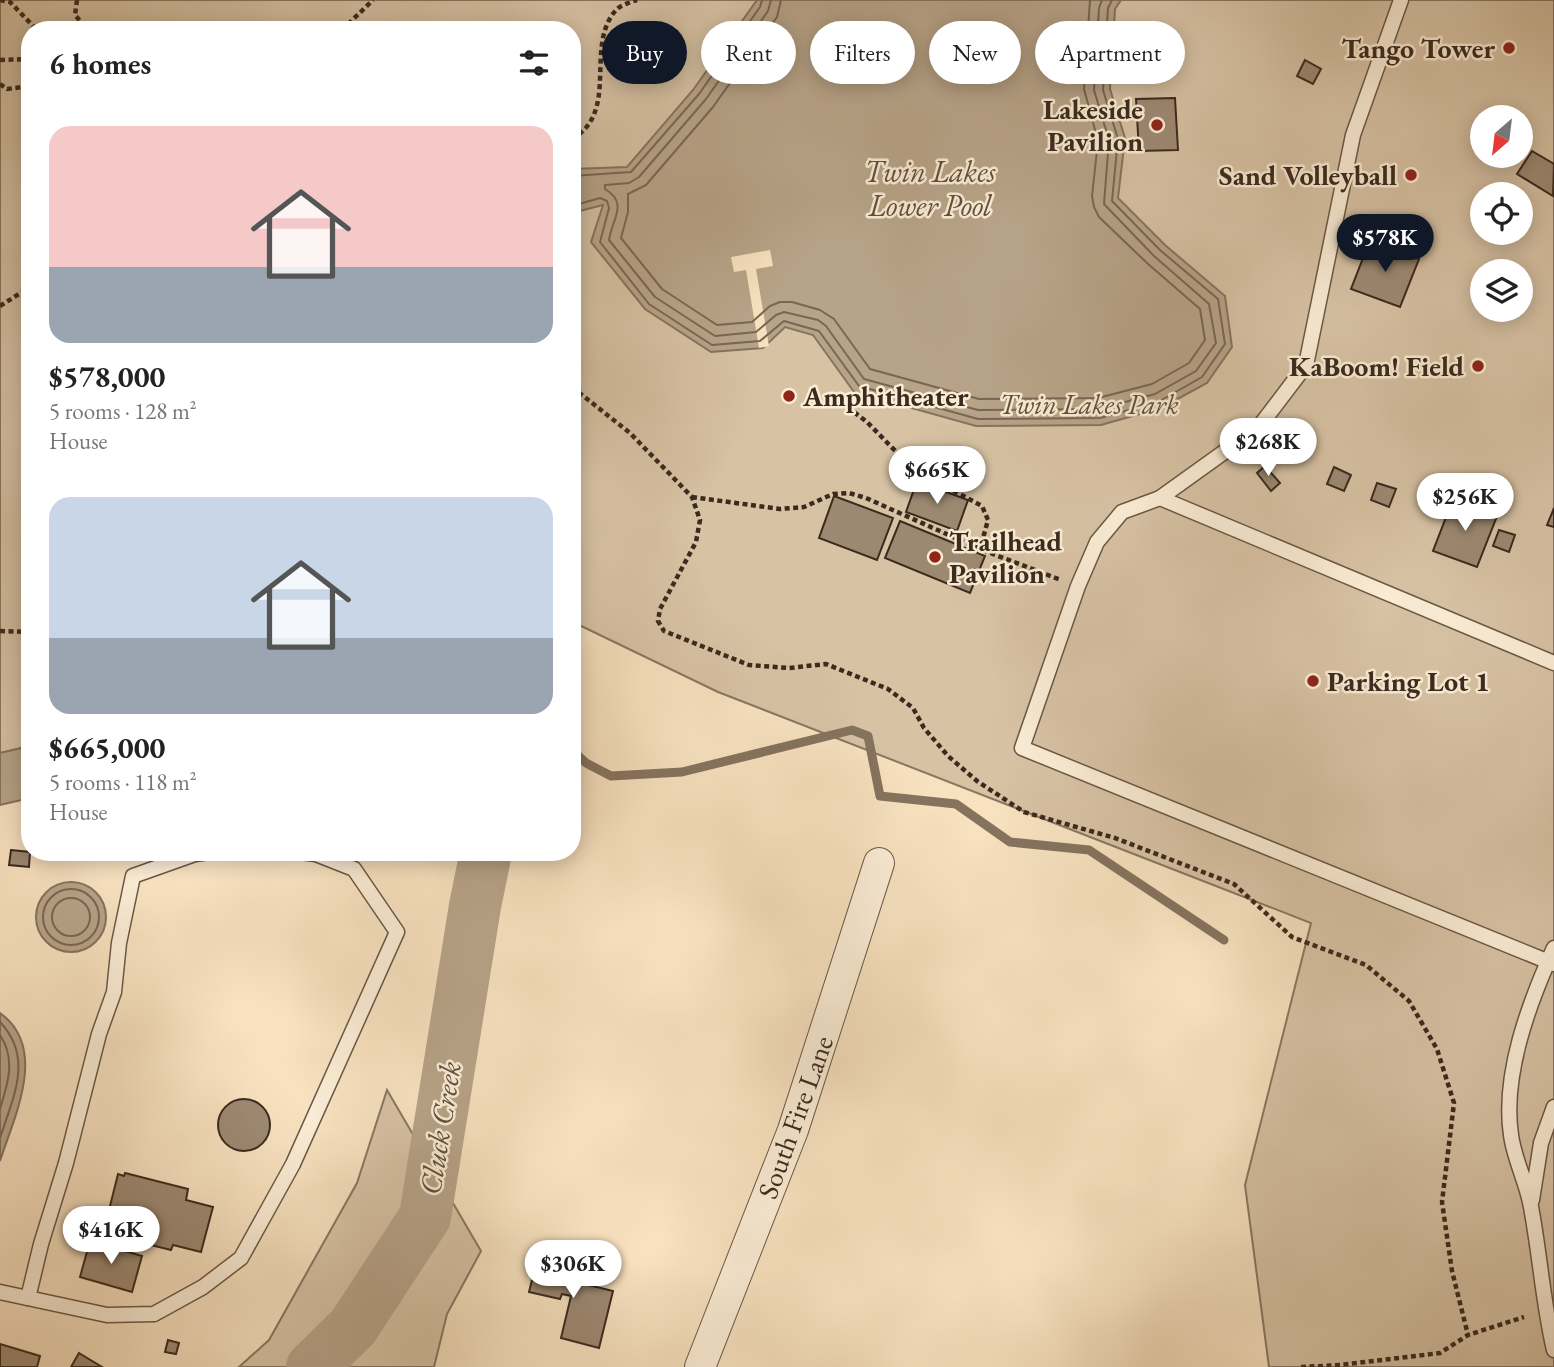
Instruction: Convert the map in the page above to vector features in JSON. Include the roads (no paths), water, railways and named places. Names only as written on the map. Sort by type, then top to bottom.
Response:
[{"type":"street","name":"South Fire Lane","points":[[700,1367],[793,1130],[879,863]]},
{"type":"lane","points":[[1401,0],[1353,135],[1306,365],[1259,427],[1160,498],[1122,513],[1097,542],[1078,586],[1021,748],[1552,958],[1518,1045],[1509,1086],[1511,1135],[1531,1205],[1545,1314],[1554,1350]]},
{"type":"lane","points":[[1160,498],[1554,663]]},
{"type":"lane","points":[[28,1298],[99,1034],[114,992],[119,943],[133,876],[175,861]]},
{"type":"lane","points":[[0,1292],[107,1315],[154,1314],[203,1287],[241,1258],[293,1164],[397,932],[354,869],[334,861]]},
{"type":"lane","points":[[1531,1205],[1541,1143],[1554,1107]]},
{"type":"water","name":"Twin Lakes Lower Pool","points":[[757,0],[1121,0],[1115,9],[1114,21],[1035,21],[1035,84],[1110,84],[1125,138],[1118,198],[1165,245],[1225,296],[1232,347],[1207,383],[1161,408],[1101,425],[976,426],[854,392],[813,335],[785,327],[763,348],[711,352],[645,309],[591,242],[603,205],[581,211],[581,169],[627,167],[701,79],[701,84],[796,84],[796,21],[742,21]]},
{"type":"water","points":[[21,748],[21,800],[0,805],[0,753]]},
{"type":"water","points":[[78,882],[91,888],[100,897],[104,903],[104,931],[96,942],[85,950],[64,952],[46,942],[38,931],[36,910],[46,892],[57,884]]},
{"type":"water","points":[[0,1013],[15,1028],[23,1045],[25,1064],[19,1104],[0,1161]]},
{"type":"waterway","points":[[581,758],[611,776],[682,772],[852,730],[868,736],[880,796],[956,804],[1010,842],[1089,850],[1224,940]]},
{"type":"waterway","name":"Cluck Creek","points":[[312,1367],[353,1327],[425,1217],[484,861]]},
{"type":"place","name":"Tango Tower","points":[[1509,48]]},
{"type":"place","name":"Lakeside Pavilion","points":[[1157,125]]},
{"type":"place","name":"Sand Volleyball","points":[[1411,175]]},
{"type":"place","name":"KaBoom! Field","points":[[1478,366]]},
{"type":"place","name":"Amphitheater","points":[[789,396]]},
{"type":"place","name":"Trailhead Pavilion","points":[[935,557]]},
{"type":"place","name":"Parking Lot 1","points":[[1313,681]]},
{"type":"park label","name":"Twin Lakes Park","points":[[1089,404]]}]
